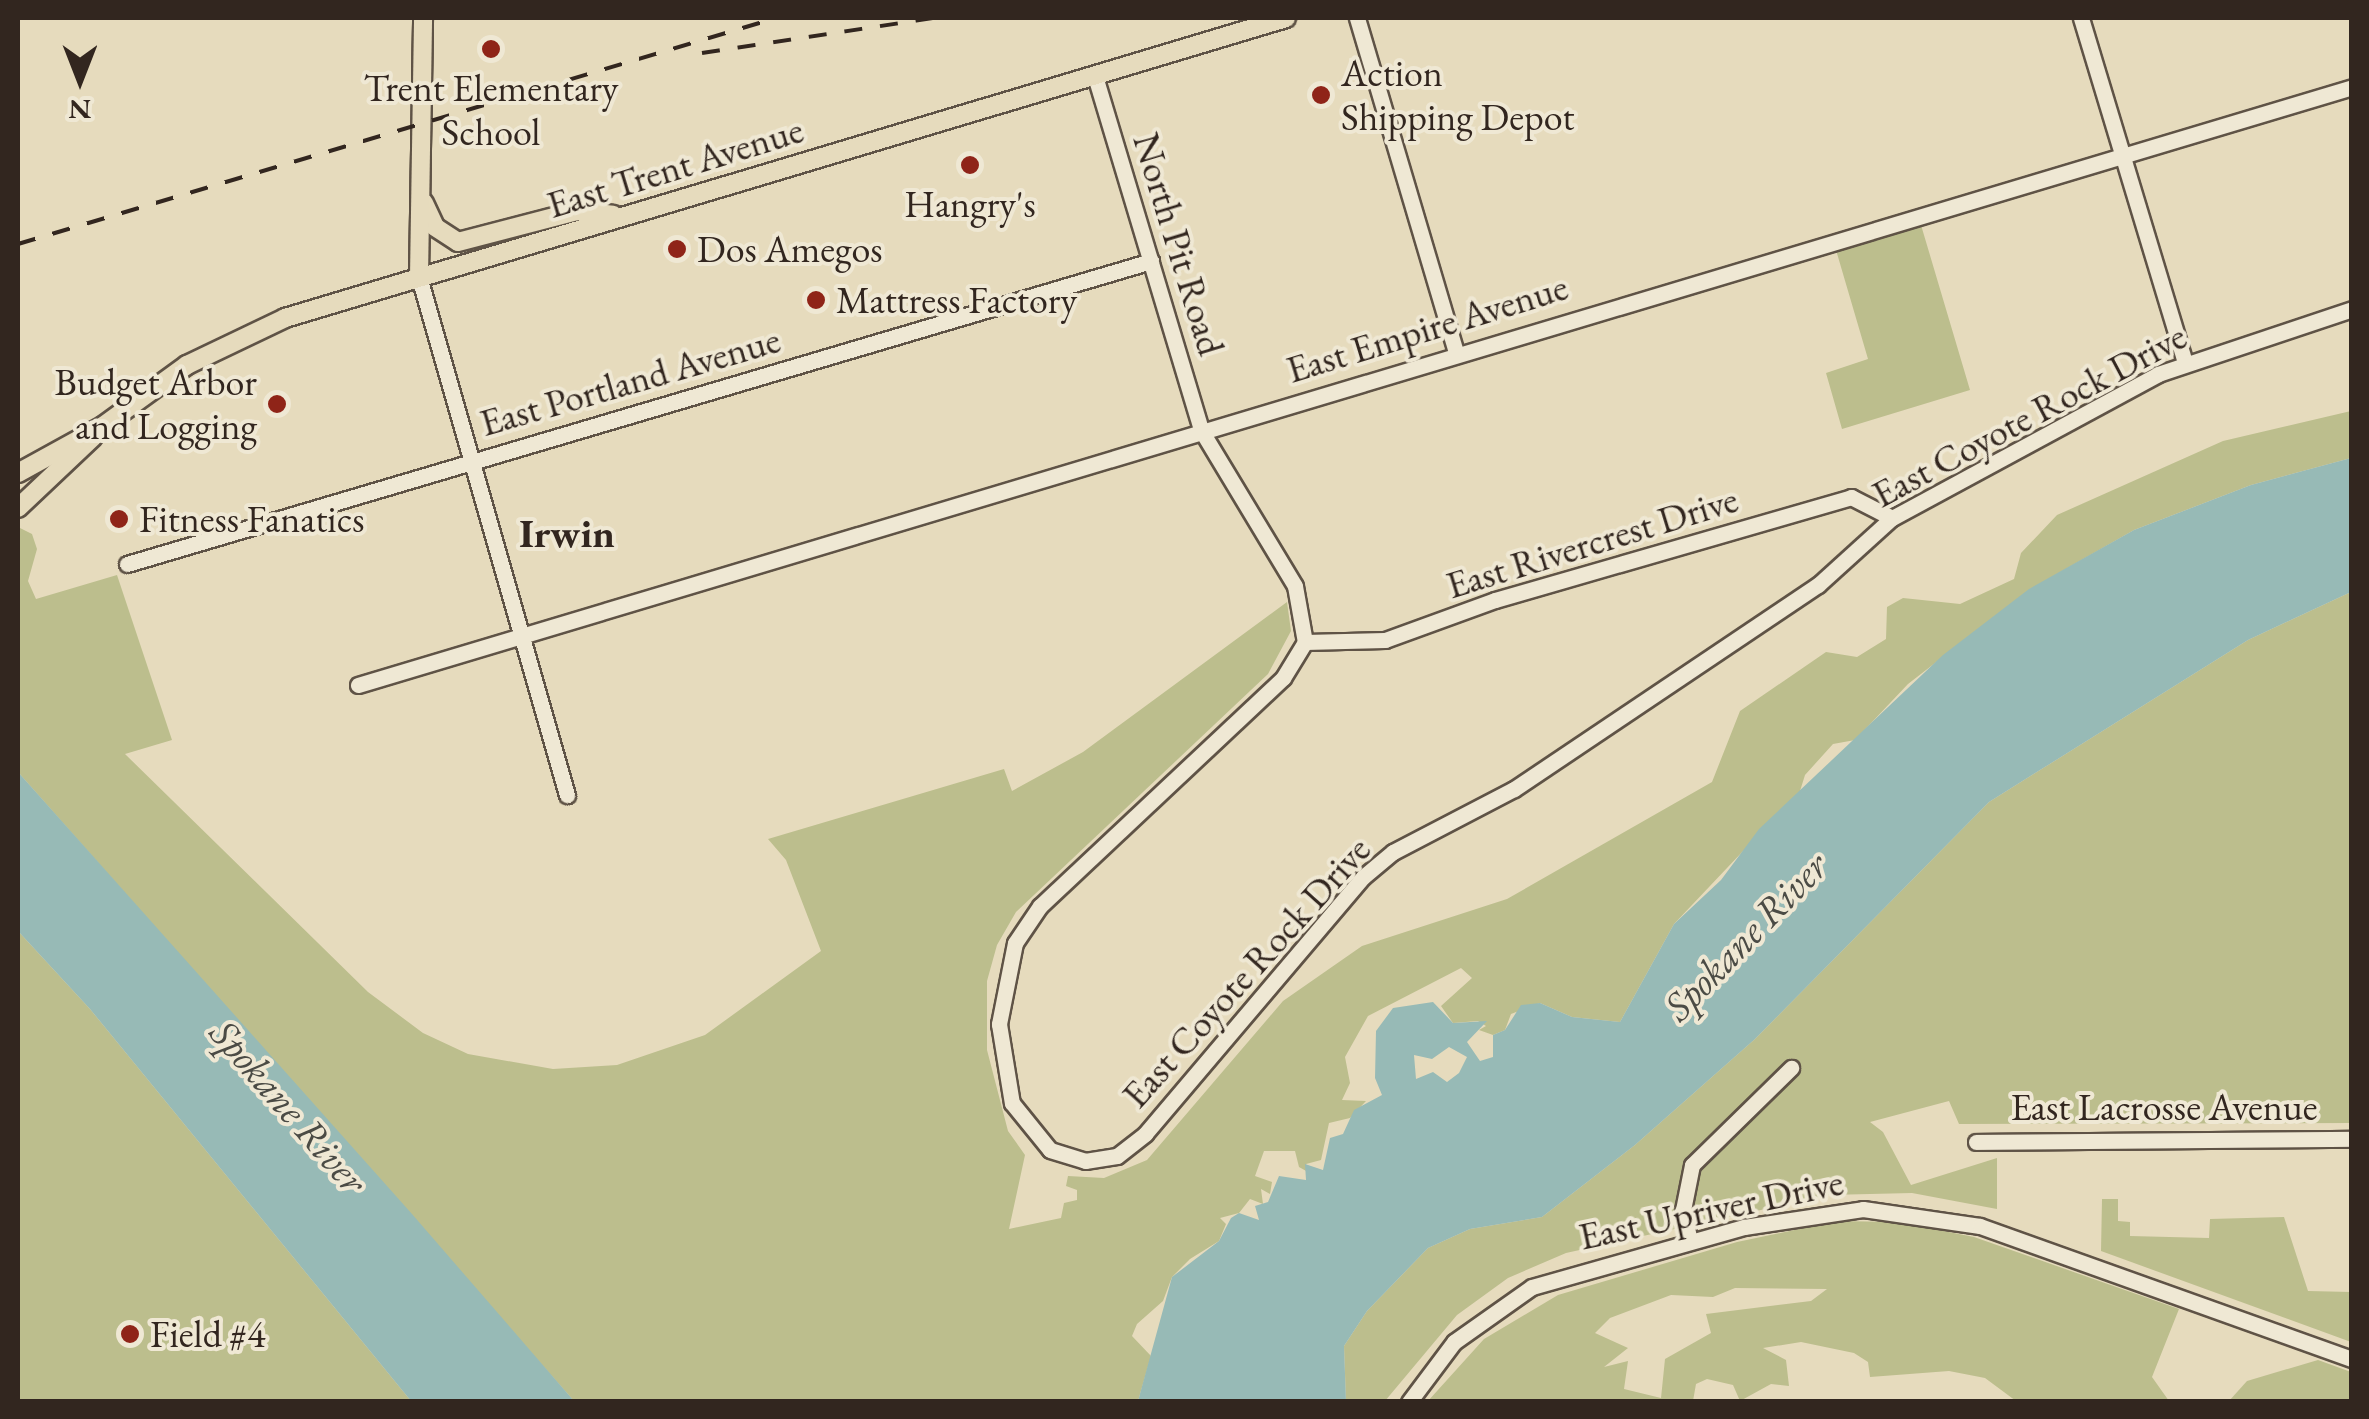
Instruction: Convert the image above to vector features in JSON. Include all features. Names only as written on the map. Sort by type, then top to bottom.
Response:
[{"type":"main road","points":[[419,277],[423,18]]},
{"type":"main road","name":"East Trent Avenue","points":[[18,474],[103,426],[235,340],[419,277],[1286,18]]},
{"type":"main road","points":[[421,196],[435,227],[458,242],[577,212],[624,216]]},
{"type":"main road","name":"East Trent Avenue","points":[[18,508],[103,426]]},
{"type":"street","points":[[1357,18],[1456,353]]},
{"type":"street","points":[[2081,18],[2185,362]]},
{"type":"street","name":"North Pit Road","points":[[1095,76],[1200,430]]},
{"type":"street","name":"East Empire Avenue","points":[[358,685],[2352,87]]},
{"type":"street","name":"East Portland Avenue","points":[[128,564],[1151,261]]},
{"type":"street","points":[[419,277],[567,795]]},
{"type":"street","name":"East Coyote Rock Drive","points":[[1305,642],[1283,678],[1040,906],[1015,944],[999,1024],[1012,1103],[1028,1130],[1050,1150],[1085,1161],[1118,1156],[1145,1134],[1363,877],[1393,852],[1514,789],[1818,586],[1892,518],[2185,362],[2352,309]]},
{"type":"street","points":[[1200,430],[1295,586],[1305,642]]},
{"type":"street","name":"East Rivercrest Drive","points":[[1305,642],[1385,640],[1495,600],[1851,497],[1892,518]]},
{"type":"street","points":[[1690,1241],[1683,1210],[1692,1165],[1791,1068]]},
{"type":"street","name":"East Lacrosse Avenue","points":[[1976,1142],[2352,1138]]},
{"type":"street","name":"East Upriver Drive","points":[[1409,1402],[1454,1342],[1506,1300],[1562,1275],[1821,1212],[1928,1215],[1980,1226],[2352,1359]]},
{"type":"green space","points":[[1921,225],[1970,390],[1842,429],[1826,373],[1868,359],[1836,250]]},
{"type":"green space","points":[[2351,411],[2351,458],[2251,485],[2134,530],[2029,590],[1908,684],[1855,740],[1833,744],[1805,775],[1800,791],[1674,924],[1620,1022],[1572,1017],[1540,1003],[1511,1014],[1505,1030],[1493,1035],[1479,1030],[1486,1026],[1478,1021],[1453,1023],[1441,1006],[1472,978],[1461,968],[1368,1016],[1345,1057],[1350,1083],[1342,1100],[1366,1101],[1350,1118],[1329,1123],[1321,1160],[1306,1164],[1308,1172],[1299,1167],[1295,1151],[1264,1151],[1255,1176],[1272,1182],[1270,1194],[1261,1189],[1263,1204],[1250,1199],[1239,1213],[1220,1218],[1226,1224],[1219,1241],[1190,1259],[1172,1277],[1163,1301],[1137,1324],[1132,1336],[1151,1356],[1138,1401],[574,1401],[18,772],[18,527],[32,534],[37,549],[28,581],[36,599],[117,575],[172,740],[125,754],[368,992],[423,1033],[468,1054],[553,1069],[617,1065],[705,1035],[821,951],[786,860],[768,839],[1004,769],[1012,791],[1083,752],[1287,602],[1291,631],[1268,674],[1016,912],[997,945],[987,981],[987,1050],[1008,1131],[1025,1155],[1009,1229],[1061,1218],[1064,1203],[1077,1200],[1077,1190],[1066,1186],[1068,1176],[1104,1178],[1147,1160],[1283,1001],[1362,946],[1507,899],[1712,782],[1740,711],[1826,652],[1857,657],[1886,639],[1887,607],[1903,598],[1960,604],[2014,579],[2021,553],[2057,515],[2223,441]]},
{"type":"green space","points":[[2351,592],[2351,1123],[1959,1124],[1949,1101],[1870,1122],[1883,1132],[1911,1185],[1997,1158],[1997,1209],[1912,1193],[1828,1195],[1566,1253],[1508,1278],[1457,1315],[1385,1401],[1346,1401],[1344,1346],[1367,1311],[1428,1248],[1470,1229],[1542,1217],[1635,1145],[1755,1039],[1989,802],[2248,640]]},
{"type":"green space","points":[[18,931],[90,1009],[411,1401],[18,1401]]},
{"type":"green space","points":[[2102,1199],[2118,1199],[2118,1221],[2130,1222],[2130,1236],[2209,1238],[2210,1219],[2284,1217],[2308,1291],[2351,1292],[2351,1342],[2101,1251]]},
{"type":"green space","points":[[1837,1221],[1898,1222],[1974,1237],[2179,1309],[2152,1377],[2169,1401],[2016,1401],[1985,1378],[1949,1371],[1870,1377],[1868,1362],[1854,1353],[1801,1342],[1763,1348],[1786,1360],[1789,1386],[1771,1384],[1740,1401],[1733,1385],[1707,1379],[1696,1384],[1693,1401],[1428,1401],[1484,1339],[1558,1295],[1737,1242]],"holes":[[[1735,1288],[1827,1289],[1811,1301],[1706,1314],[1711,1333],[1665,1359],[1661,1398],[1624,1389],[1628,1361],[1604,1367],[1628,1348],[1595,1333],[1610,1318],[1671,1295],[1713,1297]]]},
{"type":"green space","points":[[2318,1360],[2351,1372],[2351,1401],[2229,1401],[2247,1381]]},
{"type":"water","name":"Spokane River","points":[[2351,458],[2351,592],[2248,640],[1989,802],[1755,1039],[1635,1145],[1542,1217],[1470,1229],[1428,1248],[1367,1311],[1344,1346],[1346,1401],[1138,1401],[1172,1277],[1219,1241],[1231,1218],[1239,1213],[1259,1220],[1255,1206],[1268,1202],[1279,1176],[1306,1180],[1305,1164],[1323,1170],[1330,1138],[1343,1134],[1354,1110],[1382,1095],[1375,1078],[1376,1031],[1393,1008],[1433,1002],[1453,1023],[1487,1021],[1467,1042],[1480,1061],[1493,1057],[1493,1035],[1505,1030],[1521,1005],[1540,1003],[1572,1017],[1620,1022],[1674,924],[1721,880],[1759,829],[1943,655],[2029,589],[2134,530],[2251,485]],"holes":[[[1449,1047],[1467,1057],[1459,1073],[1447,1082],[1433,1072],[1416,1079],[1414,1055],[1432,1059]]]},
{"type":"water","name":"Spokane River","points":[[18,772],[574,1401],[411,1401],[90,1009],[18,931]]},
{"type":"railway","points":[[18,244],[776,18]]},
{"type":"railway","points":[[702,53],[934,18]]},
{"type":"place","name":"Trent Elementary School","points":[[491,49]]},
{"type":"place","name":"Action Shipping Depot","points":[[1321,95]]},
{"type":"place","name":"Hangry's","points":[[970,165]]},
{"type":"place","name":"Dos Amegos","points":[[677,249]]},
{"type":"place","name":"Mattress Factory","points":[[816,300]]},
{"type":"place","name":"Budget Arbor and Logging","points":[[277,404]]},
{"type":"place","name":"Fitness Fanatics","points":[[119,519]]},
{"type":"place","name":"Field #4","points":[[130,1334]]},
{"type":"district","name":"Irwin","points":[[567,533]]}]
